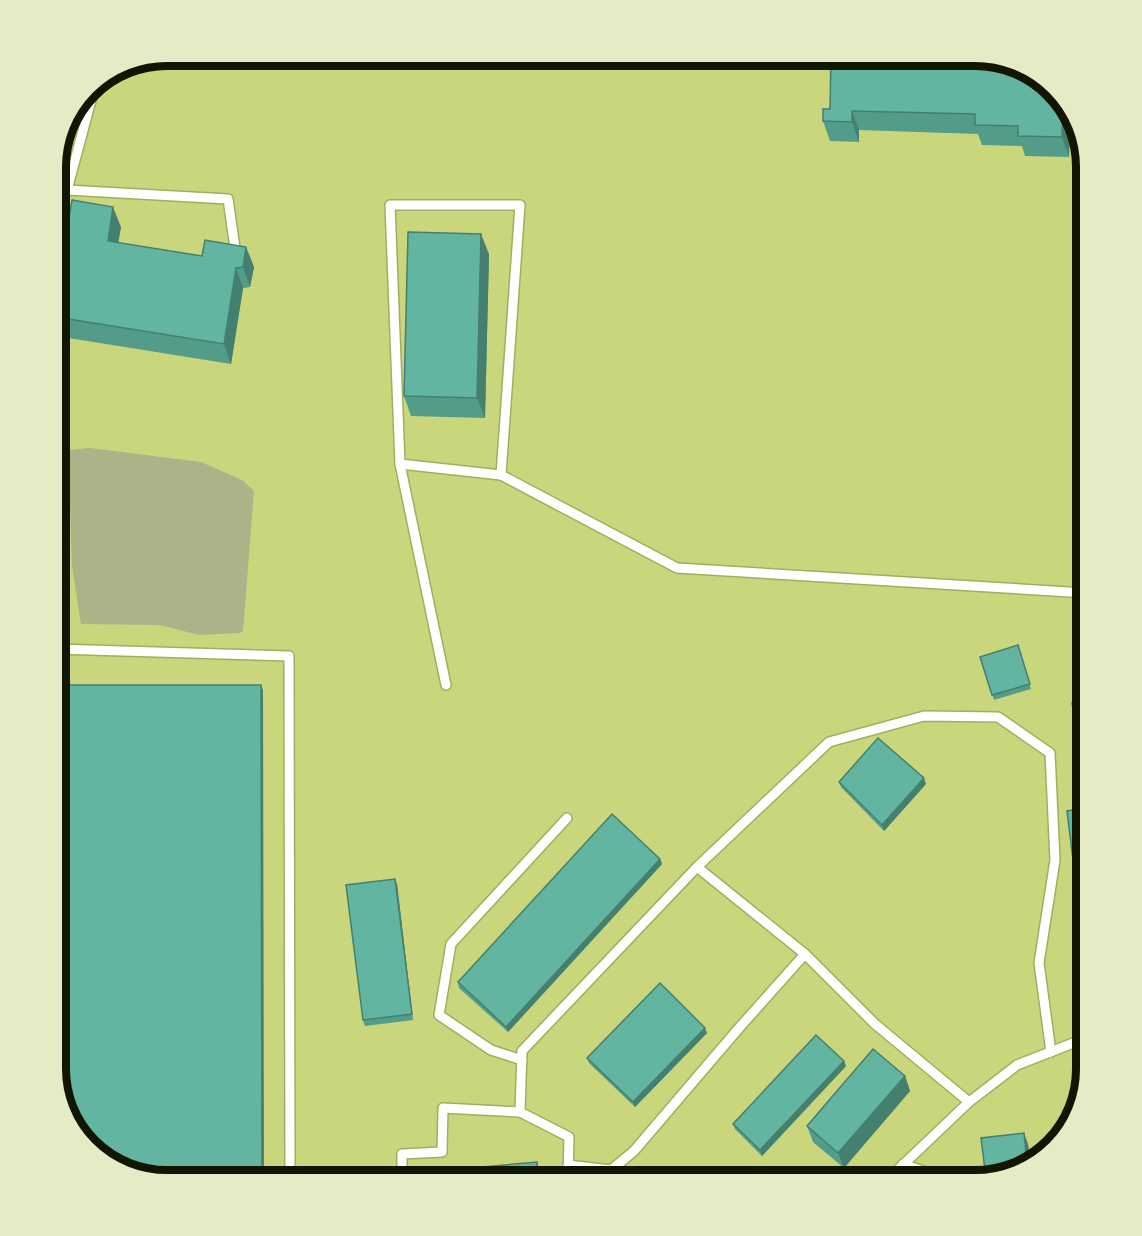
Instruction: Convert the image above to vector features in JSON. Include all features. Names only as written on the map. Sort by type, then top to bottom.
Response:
[{"type":"lane","points":[[91,102],[67,190],[228,199],[237,267]]},
{"type":"lane","points":[[446,686],[400,464],[390,205],[520,206],[501,476]]},
{"type":"lane","points":[[400,464],[501,476],[676,568],[1076,592]]},
{"type":"lane","points":[[66,649],[289,656],[290,1170]]},
{"type":"lane","points":[[520,1112],[522,1050],[698,867],[829,742],[924,717],[998,717],[1050,753],[1055,860],[1039,963],[1051,1052]]},
{"type":"lane","points":[[522,1060],[491,1050],[439,1015],[451,944],[567,818]]},
{"type":"lane","points":[[698,867],[806,954],[875,1024],[969,1102]]},
{"type":"lane","points":[[568,1165],[611,1170],[634,1151],[739,1028],[806,954]]},
{"type":"lane","points":[[897,1170],[969,1102],[1017,1065],[1076,1042]]},
{"type":"lane","points":[[402,1170],[402,1154],[442,1152],[443,1108],[520,1112],[569,1137],[568,1170]]},
{"type":"lane","points":[[903,1164],[920,1170]]},
{"type":"shaded area","points":[[167,66],[982,66],[1001,69],[1020,76],[1042,91],[1055,106],[1071,135],[1076,167],[1076,1069],[1071,1101],[1066,1114],[1051,1136],[1026,1156],[1007,1165],[975,1170],[156,1169],[67,1080],[66,1069],[66,160],[74,128],[83,111],[111,83],[147,68]]},
{"type":"shaded area","points":[[90,448],[201,462],[242,480],[254,491],[243,631],[199,635],[160,625],[81,624],[72,566],[68,450]]},
{"type":"building","points":[[831,66],[982,66],[1001,69],[1020,76],[1042,91],[1062,118],[1062,137],[1018,136],[1018,126],[975,125],[975,114],[852,111],[852,122],[823,121],[823,109],[830,109]]},
{"type":"building","points":[[72,200],[113,207],[108,241],[202,256],[205,240],[246,247],[243,267],[236,268],[224,344],[66,319],[66,228],[69,228]]},
{"type":"building","points":[[408,232],[481,234],[477,398],[404,396]]},
{"type":"building","points":[[1018,645],[1030,684],[992,695],[980,657]]},
{"type":"building","points":[[66,685],[261,685],[262,1170],[147,1168],[122,1160],[100,1145],[76,1114],[68,1089],[66,1069]]},
{"type":"building","points":[[1076,702],[1076,727],[1072,703]]},
{"type":"building","points":[[878,738],[924,778],[882,825],[839,782]]},
{"type":"building","points":[[1076,810],[1076,884],[1067,811]]},
{"type":"building","points":[[612,814],[660,859],[506,1027],[458,982]]},
{"type":"building","points":[[395,879],[412,1014],[363,1020],[346,885]]},
{"type":"building","points":[[660,983],[705,1028],[633,1102],[587,1058]]},
{"type":"building","points":[[816,1035],[844,1061],[760,1150],[733,1124]]},
{"type":"building","points":[[873,1049],[905,1076],[838,1153],[807,1126]]},
{"type":"building","points":[[1024,1133],[1026,1156],[1007,1165],[985,1169],[981,1138]]},
{"type":"building","points":[[537,1162],[537,1170],[448,1170]]}]
